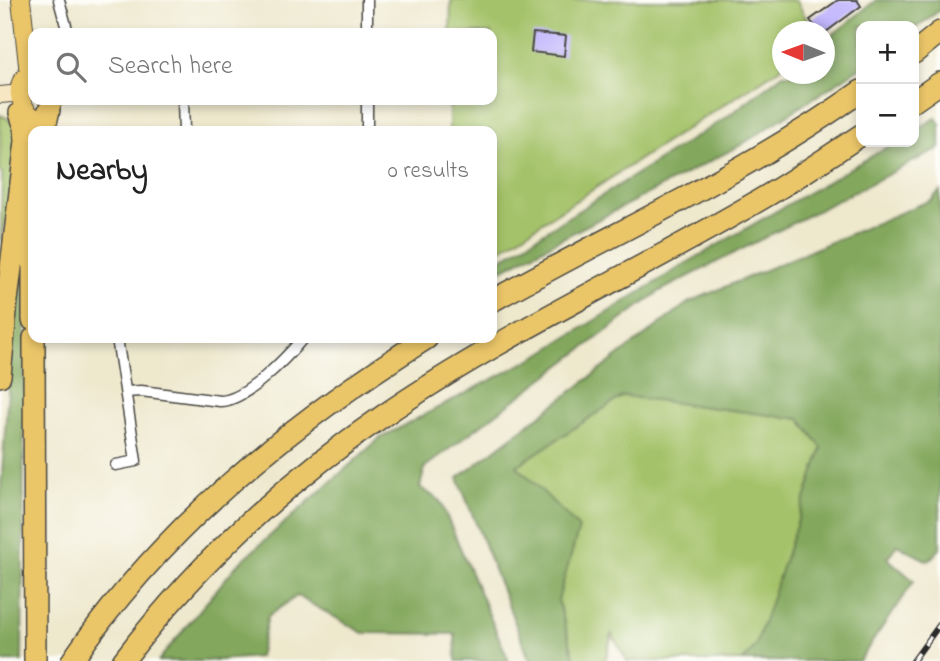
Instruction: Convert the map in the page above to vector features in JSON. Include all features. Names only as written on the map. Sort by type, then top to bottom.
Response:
[{"type":"highway","points":[[919,49],[940,32]]},
{"type":"highway","points":[[919,98],[940,83]]},
{"type":"highway","points":[[497,298],[716,181],[816,122],[856,94]]},
{"type":"highway","points":[[0,376],[26,141],[25,127],[11,100]]},
{"type":"highway","points":[[45,126],[51,105]]},
{"type":"highway","points":[[123,661],[206,565],[258,514],[383,416],[516,333],[764,198],[856,138]]},
{"type":"highway","points":[[34,343],[35,661]]},
{"type":"highway","points":[[72,661],[153,560],[214,498],[279,441],[332,400],[419,343]]},
{"type":"highway","points":[[58,661],[87,640]]},
{"type":"main road","points":[[21,0],[28,52]]},
{"type":"main road","points":[[28,75],[18,79],[11,100],[32,117],[38,116],[51,105]]},
{"type":"street","points":[[60,0],[67,28]]},
{"type":"street","points":[[367,0],[367,28]]},
{"type":"street","points":[[183,105],[184,126]]},
{"type":"street","points":[[367,105],[367,126]]},
{"type":"street","points":[[116,465],[136,461],[118,343]]},
{"type":"street","points":[[125,392],[141,391],[220,401],[233,399],[267,374],[298,343]]},
{"type":"green space","points":[[451,0],[796,0],[808,21],[772,21],[772,73],[497,252],[497,126],[449,126],[449,105],[497,105],[497,28],[450,28]]},
{"type":"green space","points":[[876,0],[940,0],[940,10],[919,25],[919,21],[856,21],[856,70],[835,84],[835,33]]},
{"type":"green space","points":[[772,82],[835,84],[741,145],[497,272],[497,262],[727,117]]},
{"type":"green space","points":[[0,115],[13,124],[18,139],[16,168],[1,242],[2,173]]},
{"type":"green space","points":[[936,118],[940,125],[940,148],[660,291],[425,467],[420,487],[440,501],[509,661],[456,661],[455,634],[363,633],[297,596],[268,616],[259,657],[158,661],[236,566],[380,438],[539,355],[690,261],[887,147],[919,147],[919,128]]},
{"type":"green space","points":[[940,191],[940,549],[928,561],[897,545],[887,558],[914,581],[859,661],[743,661],[756,645],[822,448],[800,419],[623,396],[517,466],[579,528],[558,600],[575,661],[530,661],[458,478],[689,302],[931,200]]},
{"type":"green space","points":[[26,205],[22,661],[0,661],[0,500],[11,348]]},
{"type":"green space","points":[[623,396],[800,419],[822,448],[759,646],[746,661],[627,661],[612,634],[605,661],[575,661],[558,600],[578,528],[516,466]]},
{"type":"building","points":[[838,0],[857,0],[861,6],[835,25],[835,21],[810,20]]},
{"type":"building","points":[[533,33],[566,36],[564,56],[531,52]]},
{"type":"railway","points":[[913,661],[940,624]]}]
